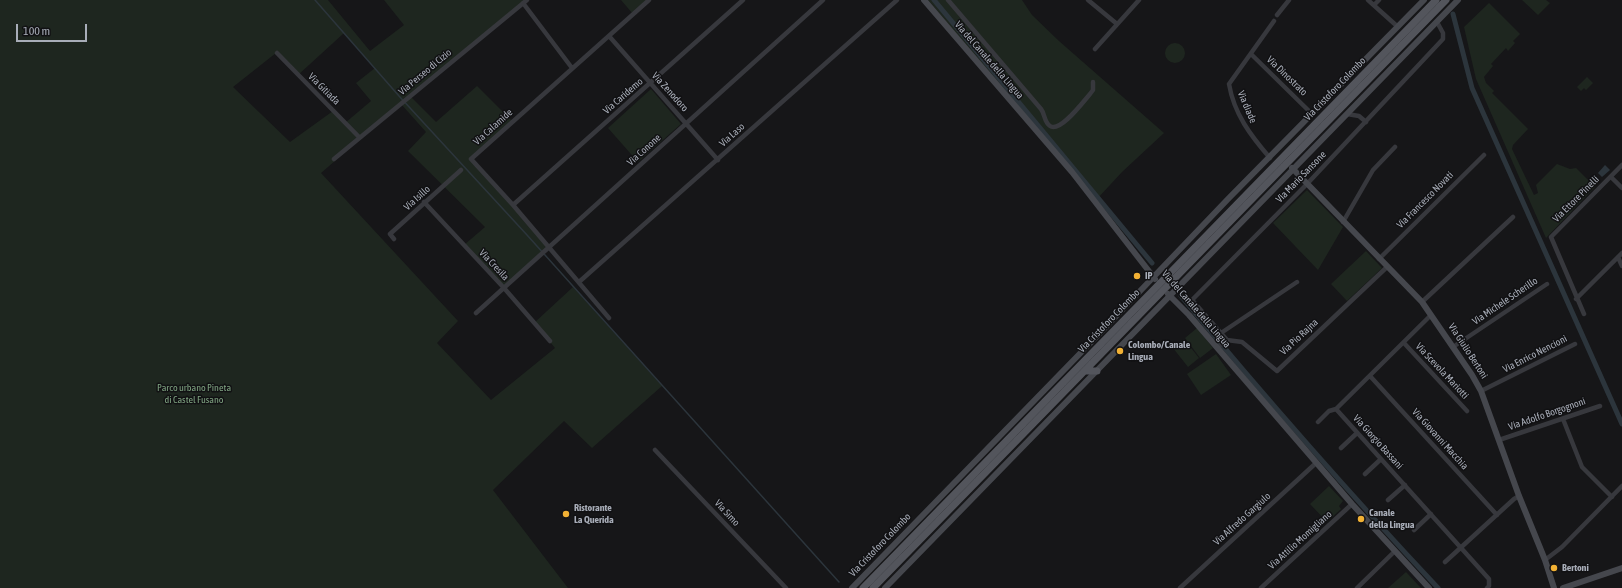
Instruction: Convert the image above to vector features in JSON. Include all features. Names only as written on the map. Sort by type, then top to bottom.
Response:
[{"type":"main road","name":"Via Cristoforo Colombo","points":[[873,588],[1164,290],[1436,0]]},
{"type":"main road","name":"Via Cristoforo Colombo","points":[[863,588],[1164,290],[1243,198],[1286,160],[1446,0]]},
{"type":"main road","points":[[1085,370],[1097,371]]},
{"type":"street","name":"Via Calamide","points":[[609,318],[550,247],[471,159],[649,0]]},
{"type":"street","name":"Via Caridemo","points":[[513,205],[743,0]]},
{"type":"street","name":"Via Conone","points":[[476,313],[823,0]]},
{"type":"street","name":"Via Laso","points":[[579,282],[898,0]]},
{"type":"street","name":"Via del Canale della Lingua","points":[[924,0],[1072,172],[1164,290],[1189,315],[1352,504],[1429,588]]},
{"type":"street","points":[[948,0],[1041,109],[1049,125],[1053,127],[1060,126],[1090,94],[1093,90],[1093,82]]},
{"type":"street","points":[[1088,0],[1117,24]]},
{"type":"street","points":[[1095,49],[1139,0]]},
{"type":"street","points":[[1278,16],[1289,0]]},
{"type":"street","points":[[1368,0],[1398,27]]},
{"type":"street","points":[[1374,5],[1379,0]]},
{"type":"street","name":"Via Cristoforo Colombo","points":[[852,588],[1228,199],[1424,0]]},
{"type":"street","name":"Via Cristoforo Colombo","points":[[885,588],[1097,371],[1164,290],[1293,170],[1458,0]]},
{"type":"street","points":[[525,2],[572,68]]},
{"type":"street","name":"Via Perseo di Cizio","points":[[334,159],[525,2]]},
{"type":"street","points":[[1429,18],[1444,14]]},
{"type":"street","name":"Via diade","points":[[1272,156],[1246,129],[1229,84],[1274,21]]},
{"type":"street","name":"Via Mario Sansone","points":[[1227,340],[1192,300],[1307,184],[1443,39],[1443,33],[1437,22]]},
{"type":"street","name":"Via Zenodoro","points":[[609,36],[718,160]]},
{"type":"street","name":"Via Gitiada","points":[[276,53],[359,137]]},
{"type":"street","name":"Via Dinostrato","points":[[1251,54],[1310,111]]},
{"type":"street","points":[[1348,114],[1359,116],[1366,122]]},
{"type":"street","points":[[1343,222],[1374,170],[1395,147]]},
{"type":"street","name":"Via Francesco Novati","points":[[1379,259],[1484,155]]},
{"type":"street","points":[[1272,156],[1286,160]]},
{"type":"street","name":"Via Giulio Bertoni","points":[[1286,160],[1293,170],[1422,302],[1481,391],[1520,496],[1546,560],[1554,588]]},
{"type":"street","name":"Via Ettore Pinelli","points":[[1584,314],[1576,299],[1551,237],[1622,165]]},
{"type":"street","name":"Via Isillo","points":[[394,239],[390,234],[461,170]]},
{"type":"street","points":[[1610,177],[1622,188]]},
{"type":"street","points":[[1228,199],[1243,198]]},
{"type":"street","name":"Via Cresila","points":[[424,202],[504,288],[550,341]]},
{"type":"street","points":[[1422,302],[1514,217]]},
{"type":"street","points":[[1576,299],[1622,253]]},
{"type":"street","points":[[1618,257],[1622,266]]},
{"type":"street","name":"Via Pio Rajna","points":[[1227,340],[1242,342],[1277,371],[1387,267]]},
{"type":"street","points":[[1221,333],[1297,282]]},
{"type":"street","name":"Via Michele Scherillo","points":[[1453,347],[1547,284]]},
{"type":"street","points":[[1318,422],[1329,411],[1336,409],[1431,315]]},
{"type":"street","points":[[1218,348],[1227,340]]},
{"type":"street","name":"Via Scevola Mariotti","points":[[1404,343],[1467,411]]},
{"type":"street","name":"Via Enrico Nencioni","points":[[1481,391],[1575,344]]},
{"type":"street","name":"Via Giovanni Macchia","points":[[1370,376],[1497,515]]},
{"type":"street","name":"Via Adolfo Borgognoni","points":[[1499,440],[1600,406]]},
{"type":"street","name":"Via Giorgio Bassani","points":[[1336,409],[1489,579],[1489,586],[1487,588]]},
{"type":"street","points":[[1563,419],[1582,467],[1612,497]]},
{"type":"street","points":[[1341,448],[1357,433]]},
{"type":"street","name":"Via Simo","points":[[655,450],[786,588]]},
{"type":"street","points":[[1365,474],[1381,459]]},
{"type":"street","name":"Via Alfredo Gargiulo","points":[[1180,588],[1316,463]]},
{"type":"street","points":[[1388,500],[1405,485]]},
{"type":"street","points":[[1546,560],[1562,547],[1622,486]]},
{"type":"street","points":[[1446,562],[1514,499],[1520,496]]},
{"type":"street","name":"Via Attilio Momigliano","points":[[1260,588],[1352,504]]},
{"type":"street","points":[[1414,530],[1431,514]]},
{"type":"street","points":[[1357,588],[1396,551]]},
{"type":"street","points":[[1563,588],[1622,568]]},
{"type":"green space","name":"Parco urbano Pineta di Castel Fusano","points":[[0,0],[328,0],[370,51],[404,25],[384,0],[527,0],[410,96],[436,122],[477,86],[513,122],[471,159],[549,247],[504,288],[464,245],[485,227],[408,151],[426,132],[401,104],[321,173],[458,321],[437,343],[491,400],[555,348],[534,323],[573,287],[662,386],[592,448],[564,421],[493,490],[568,588],[0,588]],"holes":[[[344,33],[375,68],[356,83],[371,101],[345,123],[333,111],[290,142],[233,87],[276,53],[298,75]]]},
{"type":"green space","points":[[621,0],[649,0],[633,14]]},
{"type":"green space","points":[[928,0],[1022,0],[1032,15],[1059,41],[1164,133],[1122,172],[1097,199]]},
{"type":"green space","points":[[1522,0],[1546,0],[1550,3],[1538,15]]},
{"type":"green space","points":[[1489,3],[1520,34],[1513,41],[1515,43],[1508,51],[1506,48],[1491,64],[1493,66],[1484,77],[1486,83],[1494,91],[1492,93],[1528,129],[1513,145],[1512,149],[1534,195],[1538,193],[1536,185],[1557,164],[1570,169],[1576,168],[1595,187],[1546,238],[1476,79],[1464,27]]},
{"type":"green space","points":[[1171,43],[1179,43],[1185,49],[1185,57],[1179,63],[1171,63],[1165,57],[1165,49]]},
{"type":"green space","points":[[1587,77],[1593,83],[1586,90],[1584,88],[1581,91],[1577,87]]},
{"type":"green space","points":[[651,89],[681,124],[638,162],[608,128]]},
{"type":"green space","points":[[1307,190],[1343,227],[1318,270],[1273,223]]},
{"type":"green space","points":[[1366,251],[1382,268],[1347,301],[1331,284]]},
{"type":"green space","points":[[1197,328],[1213,348],[1200,358],[1185,338]]},
{"type":"green space","points":[[1184,339],[1199,358],[1188,367],[1173,348]]},
{"type":"green space","points":[[1216,354],[1231,375],[1201,395],[1187,374]]},
{"type":"green space","points":[[1329,486],[1343,501],[1339,506],[1341,509],[1327,522],[1310,504]]},
{"type":"green space","points":[[1406,572],[1421,588],[1388,588]]},
{"type":"shaded area","points":[[1605,165],[1610,170],[1602,177],[1598,173]]},
{"type":"waterway","points":[[315,0],[399,96],[527,235],[839,582]]},
{"type":"waterway","points":[[934,0],[1152,263]]},
{"type":"waterway","points":[[1453,14],[1472,88],[1622,424]]},
{"type":"waterway","points":[[1181,296],[1307,444],[1438,588]]},
{"type":"place","name":"IP","points":[[1137,276]]},
{"type":"place","name":"Colombo/Canale Lingua","points":[[1120,351]]},
{"type":"place","name":"Ristorante La Querida","points":[[566,514]]},
{"type":"place","name":"Canale della Lingua","points":[[1361,519]]},
{"type":"place","name":"Bertoni","points":[[1554,568]]}]
